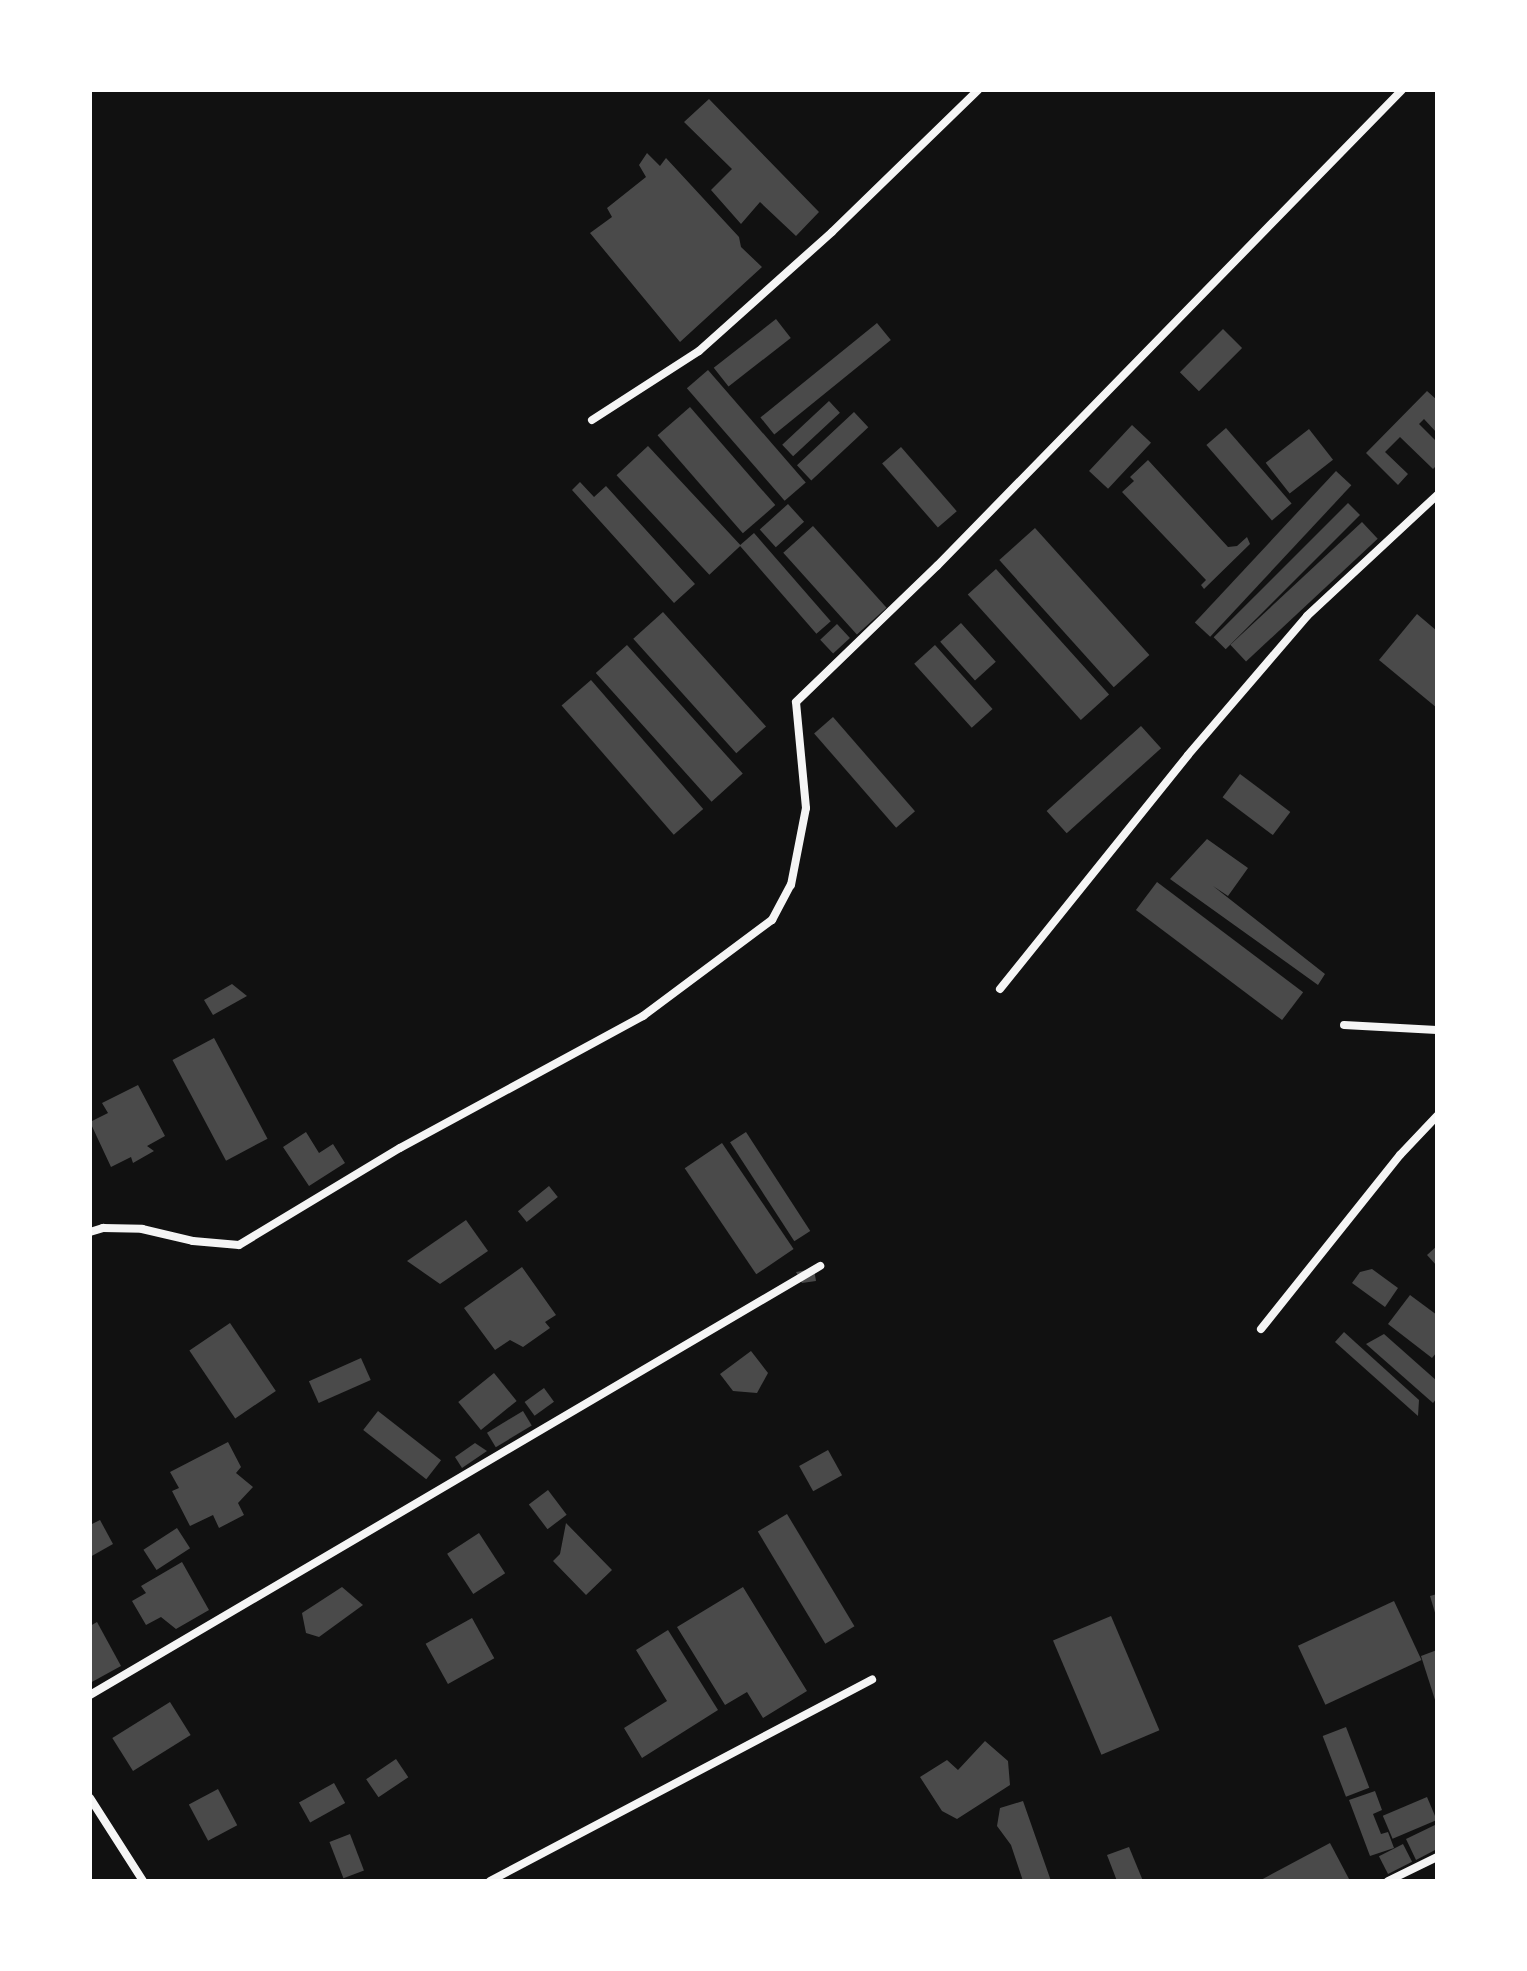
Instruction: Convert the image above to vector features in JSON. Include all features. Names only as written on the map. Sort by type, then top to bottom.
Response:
[{"type":"street","points":[[592,420],[699,351],[832,232],[978,90]]},
{"type":"street","points":[[90,1232],[103,1228],[142,1229],[193,1241],[239,1245],[400,1148],[643,1016],[772,920],[791,885],[806,808],[796,702],[937,566],[1402,90]]},
{"type":"street","points":[[1000,989],[1188,755],[1307,616],[1437,495]]},
{"type":"street","points":[[1344,1025],[1437,1030]]},
{"type":"street","points":[[1261,1329],[1400,1155],[1437,1116]]},
{"type":"street","points":[[90,1695],[820,1266]]},
{"type":"street","points":[[490,1881],[872,1680]]},
{"type":"street","points":[[90,1798],[143,1881]]},
{"type":"street","points":[[1388,1881],[1437,1857]]},
{"type":"building","points":[[709,99],[819,212],[796,236],[760,202],[741,224],[711,190],[732,169],[684,122]]},
{"type":"building","points":[[647,153],[660,166],[666,158],[739,237],[741,247],[762,267],[680,342],[590,233],[612,217],[607,208],[646,177],[639,165]]},
{"type":"building","points":[[776,319],[791,338],[729,387],[714,368]]},
{"type":"building","points":[[877,323],[891,340],[774,434],[760,417]]},
{"type":"building","points":[[1223,329],[1242,348],[1199,391],[1180,372]]},
{"type":"building","points":[[708,370],[806,482],[785,501],[687,388]]},
{"type":"building","points":[[1427,391],[1437,400],[1437,433],[1424,419],[1419,424],[1437,442],[1437,465],[1433,469],[1400,437],[1385,452],[1408,474],[1398,485],[1366,453]]},
{"type":"building","points":[[829,401],[840,413],[793,456],[782,445]]},
{"type":"building","points":[[690,407],[775,505],[743,533],[658,435]]},
{"type":"building","points":[[854,412],[868,427],[811,481],[797,465]]},
{"type":"building","points":[[1132,425],[1151,443],[1108,489],[1089,471]]},
{"type":"building","points":[[1226,428],[1292,503],[1272,521],[1206,445]]},
{"type":"building","points":[[1309,429],[1333,460],[1290,494],[1266,463]]},
{"type":"building","points":[[648,446],[741,545],[709,575],[617,475]]},
{"type":"building","points":[[901,447],[957,511],[938,528],[882,463]]},
{"type":"building","points":[[1148,460],[1228,547],[1237,546],[1247,537],[1250,544],[1204,589],[1201,585],[1206,580],[1122,492],[1134,481],[1130,477]]},
{"type":"building","points":[[1336,471],[1351,485],[1210,637],[1195,622]]},
{"type":"building","points":[[580,482],[594,497],[606,486],[695,584],[674,603],[572,490]]},
{"type":"building","points":[[1348,503],[1360,515],[1226,649],[1214,637]]},
{"type":"building","points":[[788,504],[804,522],[776,547],[760,529]]},
{"type":"building","points":[[1362,522],[1378,539],[1246,662],[1230,645]]},
{"type":"building","points":[[813,526],[887,608],[857,635],[783,553]]},
{"type":"building","points":[[1035,528],[1149,655],[1114,687],[999,560]]},
{"type":"building","points":[[754,533],[831,621],[816,634],[740,545]]},
{"type":"building","points":[[996,569],[1109,695],[1081,720],[968,594]]},
{"type":"building","points":[[663,612],[766,726],[736,753],[633,639]]},
{"type":"building","points":[[1417,614],[1437,631],[1437,708],[1379,660]]},
{"type":"building","points":[[961,623],[996,662],[975,680],[940,642]]},
{"type":"building","points":[[837,624],[850,638],[833,654],[820,640]]},
{"type":"building","points":[[627,645],[743,774],[712,802],[596,673]]},
{"type":"building","points":[[935,645],[993,709],[972,728],[914,664]]},
{"type":"building","points":[[591,680],[703,809],[674,835],[562,706]]},
{"type":"building","points":[[833,717],[915,811],[896,828],[814,733]]},
{"type":"building","points":[[1141,726],[1161,748],[1067,833],[1047,811]]},
{"type":"building","points":[[1240,774],[1290,812],[1273,835],[1223,797]]},
{"type":"building","points":[[1207,839],[1248,868],[1228,896],[1213,886],[1325,974],[1318,985],[1170,879]]},
{"type":"building","points":[[1157,882],[1303,992],[1282,1020],[1136,910]]},
{"type":"building","points":[[232,984],[247,996],[213,1015],[204,1000]]},
{"type":"building","points":[[214,1038],[268,1139],[226,1161],[173,1060]]},
{"type":"building","points":[[138,1085],[165,1136],[147,1146],[154,1151],[133,1163],[131,1157],[111,1167],[90,1122],[108,1113],[102,1103]]},
{"type":"building","points":[[306,1132],[319,1153],[333,1144],[345,1163],[309,1186],[283,1147]]},
{"type":"building","points":[[746,1132],[810,1231],[794,1241],[730,1142]]},
{"type":"building","points":[[722,1143],[794,1249],[756,1274],[685,1168]]},
{"type":"building","points":[[549,1186],[558,1197],[527,1222],[518,1211]]},
{"type":"building","points":[[466,1220],[488,1251],[440,1284],[407,1261]]},
{"type":"building","points":[[1437,1246],[1437,1266],[1427,1255]]},
{"type":"building","points":[[522,1267],[556,1315],[545,1322],[550,1328],[523,1347],[510,1340],[495,1350],[464,1308]]},
{"type":"building","points":[[814,1269],[816,1281],[802,1283],[796,1272]]},
{"type":"building","points":[[1372,1269],[1398,1288],[1385,1307],[1352,1283],[1360,1272]]},
{"type":"building","points":[[1410,1295],[1437,1315],[1437,1352],[1432,1358],[1388,1324]]},
{"type":"building","points":[[230,1323],[276,1391],[235,1418],[189,1350]]},
{"type":"building","points":[[1344,1332],[1419,1400],[1418,1416],[1335,1342]]},
{"type":"building","points":[[1384,1334],[1437,1381],[1437,1398],[1433,1403],[1366,1344]]},
{"type":"building","points":[[751,1351],[768,1373],[757,1393],[733,1391],[720,1374]]},
{"type":"building","points":[[361,1358],[371,1380],[319,1403],[309,1381]]},
{"type":"building","points":[[494,1373],[517,1401],[481,1430],[458,1402]]},
{"type":"building","points":[[544,1388],[554,1402],[535,1416],[525,1402]]},
{"type":"building","points":[[378,1411],[441,1460],[426,1479],[363,1430]]},
{"type":"building","points":[[523,1411],[532,1426],[496,1447],[487,1433]]},
{"type":"building","points":[[228,1442],[241,1467],[236,1473],[253,1487],[238,1503],[244,1515],[219,1528],[213,1515],[190,1526],[172,1491],[179,1488],[170,1472]]},
{"type":"building","points":[[475,1443],[487,1451],[462,1468],[455,1457]]},
{"type":"building","points":[[828,1450],[842,1475],[813,1491],[799,1466]]},
{"type":"building","points":[[548,1490],[567,1515],[547,1529],[529,1504]]},
{"type":"building","points":[[787,1514],[854,1626],[825,1644],[758,1532]]},
{"type":"building","points":[[100,1520],[113,1544],[90,1557],[90,1525]]},
{"type":"building","points":[[566,1523],[612,1570],[586,1595],[553,1561],[560,1554]]},
{"type":"building","points":[[177,1528],[190,1548],[157,1570],[143,1550]]},
{"type":"building","points":[[479,1533],[505,1573],[473,1594],[447,1554]]},
{"type":"building","points":[[182,1562],[209,1610],[176,1629],[161,1617],[146,1625],[132,1601],[146,1593],[141,1586]]},
{"type":"building","points":[[342,1587],[363,1605],[319,1637],[306,1633],[302,1613]]},
{"type":"building","points":[[743,1587],[807,1691],[763,1718],[747,1692],[725,1705],[677,1627]]},
{"type":"building","points":[[1437,1594],[1437,1616],[1436,1616],[1430,1596]]},
{"type":"building","points":[[1394,1601],[1421,1660],[1325,1705],[1298,1646]]},
{"type":"building","points":[[1111,1616],[1159,1730],[1101,1755],[1053,1641]]},
{"type":"building","points":[[472,1618],[494,1658],[448,1684],[426,1644]]},
{"type":"building","points":[[97,1622],[121,1666],[90,1683],[90,1626]]},
{"type":"building","points":[[668,1630],[718,1710],[642,1758],[624,1728],[667,1701],[636,1650]]},
{"type":"building","points":[[1437,1650],[1437,1703],[1436,1703],[1421,1656]]},
{"type":"building","points":[[170,1702],[191,1735],[133,1771],[112,1738]]},
{"type":"building","points":[[1346,1727],[1369,1788],[1346,1797],[1323,1736]]},
{"type":"building","points":[[985,1741],[1008,1761],[1010,1785],[957,1819],[942,1811],[920,1777],[947,1760],[958,1770]]},
{"type":"building","points":[[396,1759],[408,1777],[378,1797],[366,1779]]},
{"type":"building","points":[[334,1783],[345,1803],[310,1823],[299,1802]]},
{"type":"building","points":[[218,1789],[237,1825],[208,1841],[189,1804]]},
{"type":"building","points":[[1375,1791],[1382,1810],[1373,1814],[1381,1834],[1388,1832],[1394,1848],[1370,1856],[1349,1800]]},
{"type":"building","points":[[1427,1797],[1437,1820],[1393,1839],[1383,1816]]},
{"type":"building","points":[[1023,1801],[1051,1881],[1023,1881],[1011,1845],[997,1826],[1000,1808]]},
{"type":"building","points":[[1437,1824],[1437,1849],[1416,1860],[1406,1839]]},
{"type":"building","points":[[350,1834],[364,1870],[343,1878],[329,1842]]},
{"type":"building","points":[[1330,1843],[1349,1879],[1259,1881]]},
{"type":"building","points":[[1403,1844],[1412,1862],[1388,1874],[1379,1856]]},
{"type":"building","points":[[1129,1847],[1143,1881],[1117,1881],[1107,1855]]}]
